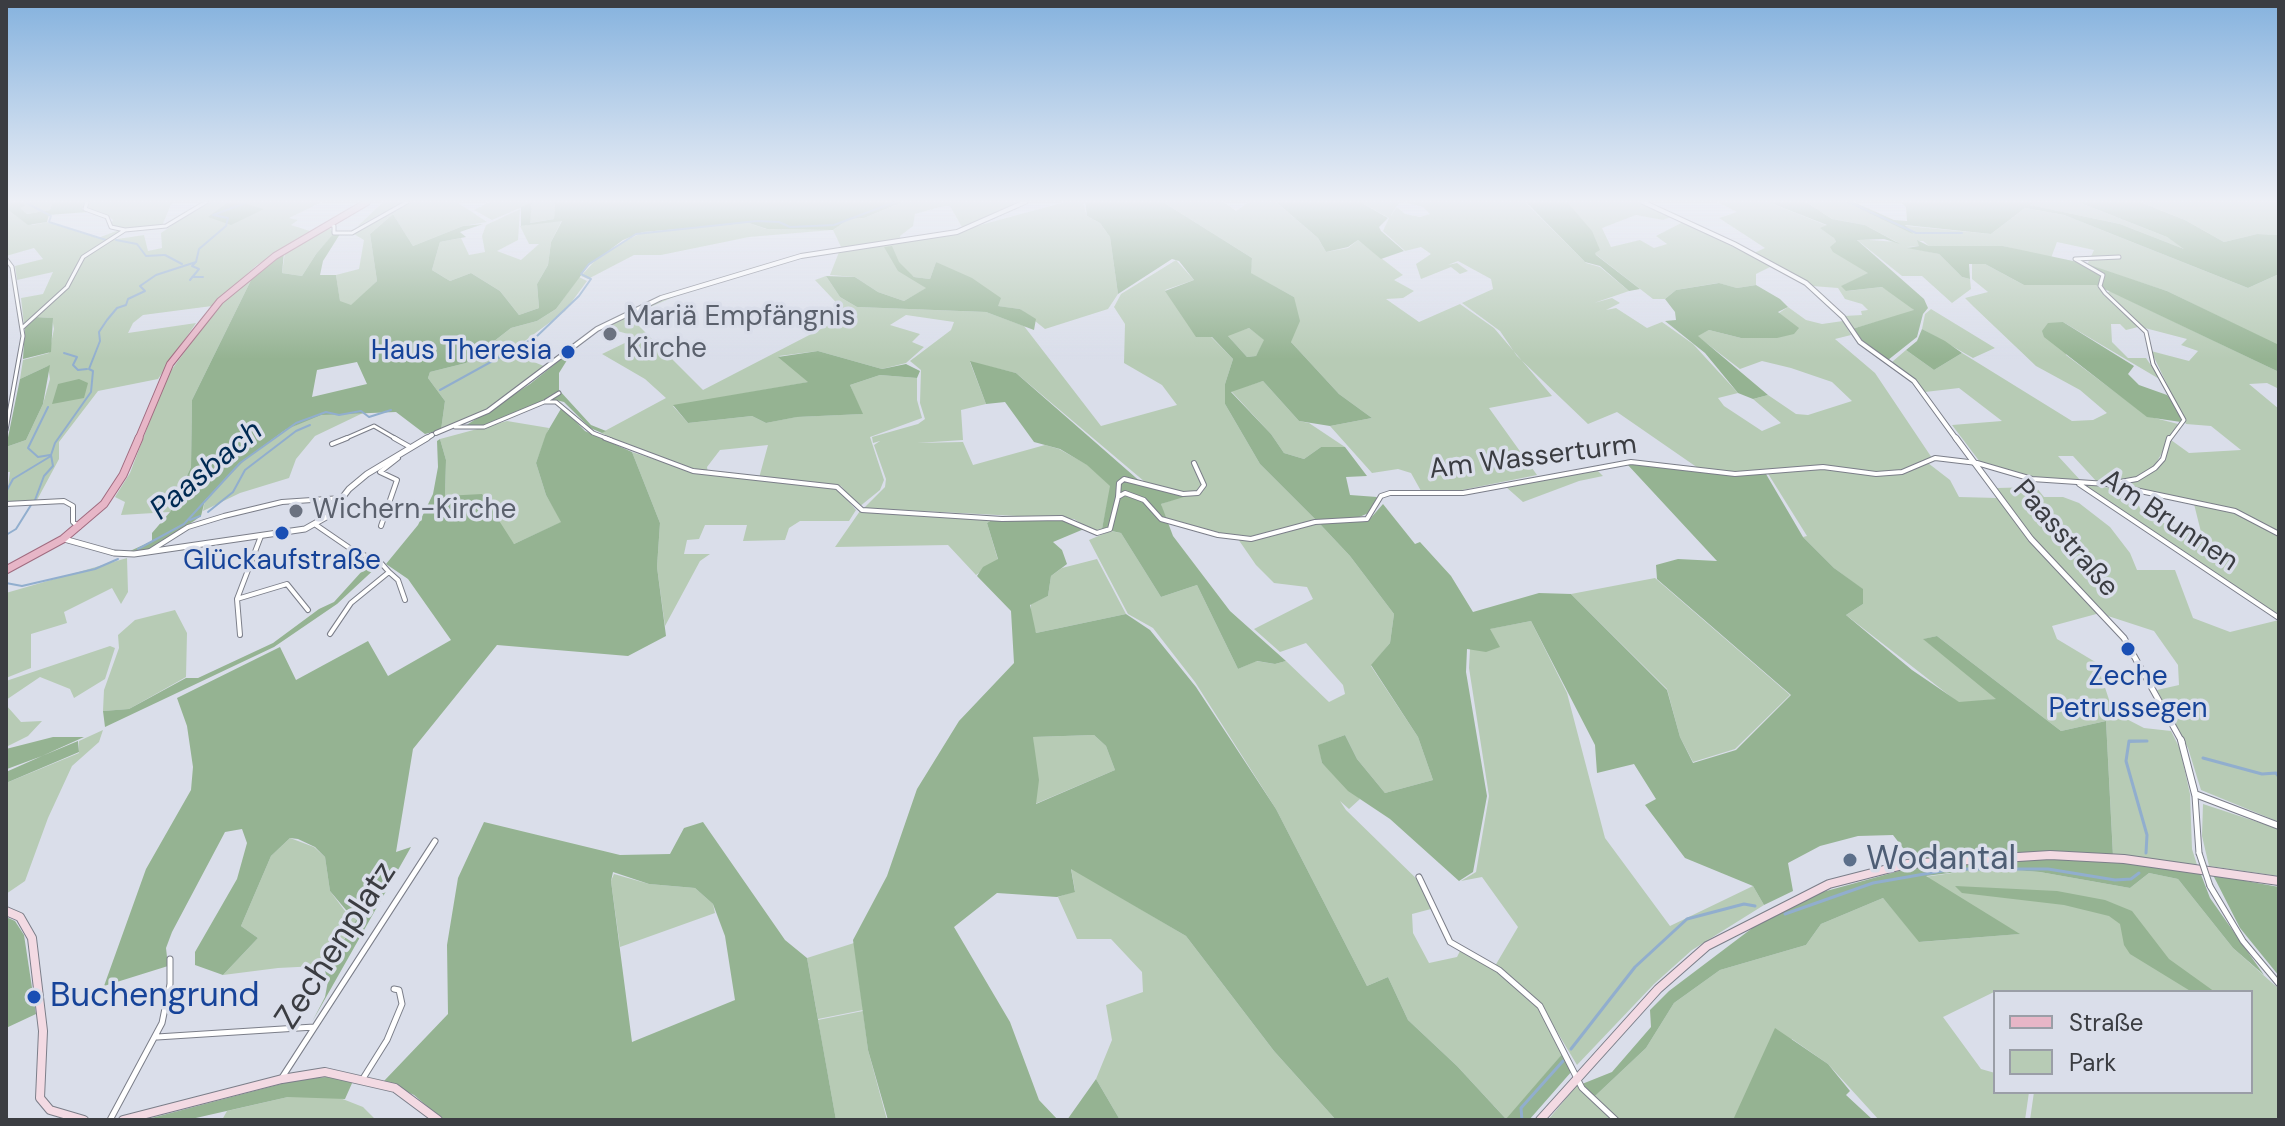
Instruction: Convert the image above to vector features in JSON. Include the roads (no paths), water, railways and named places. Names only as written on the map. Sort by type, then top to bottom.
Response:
[{"type":"main road","points":[[6,570],[63,539],[115,491],[165,373],[198,324],[254,270],[280,255]]},
{"type":"main road","points":[[1540,1120],[1658,989],[1707,946],[1800,896],[1829,884],[1907,864],[2050,855],[2124,859],[2279,881]]},
{"type":"main road","points":[[6,911],[20,917],[32,938],[43,1031],[40,1098],[50,1110],[84,1120]]},
{"type":"main road","points":[[123,1120],[282,1079],[325,1072],[395,1088],[438,1120]]},
{"type":"street","points":[[22,328],[67,287],[87,255]]},
{"type":"street","points":[[63,539],[114,553],[148,552],[316,525],[367,474],[407,448],[455,427],[516,392],[608,322],[661,298],[810,255]]},
{"type":"street","name":"Paasstraße","points":[[1753,255],[1806,283],[1843,317],[1860,342],[1914,381],[2031,539],[2131,649],[2183,744],[2195,794],[2199,853],[2210,886],[2243,941],[2279,984]]},
{"type":"street","points":[[2107,484],[2137,479],[2155,468],[2163,459],[2170,435],[2184,420],[2153,364],[2146,332],[2105,293],[2100,286],[2103,275],[2075,259],[2119,257]]},
{"type":"street","points":[[6,259],[12,267],[22,328],[20,364],[6,430]]},
{"type":"street","points":[[455,427],[492,425],[559,393]]},
{"type":"street","points":[[544,402],[559,402],[589,431],[645,455],[701,473],[837,487],[862,510],[989,518],[1062,518],[1099,533],[1110,529],[1120,481],[1124,479],[1183,494],[1198,493],[1204,483],[1194,463]]},
{"type":"street","points":[[332,444],[374,426],[407,448]]},
{"type":"street","points":[[381,526],[397,480],[380,472],[407,448]]},
{"type":"street","name":"Am Wasserturm","points":[[1118,497],[1125,493],[1136,495],[1157,516],[1168,521],[1218,535],[1251,539],[1315,522],[1367,519],[1381,496],[1390,493],[1474,491],[1631,462],[1661,463],[1735,474],[1823,467],[1892,474],[1935,458],[1977,463],[2032,479],[2107,484]]},
{"type":"street","name":"Am Brunnen","points":[[2077,483],[2279,618]]},
{"type":"street","points":[[2107,484],[2235,511],[2279,534]]},
{"type":"street","points":[[148,552],[188,527],[282,502],[342,498]]},
{"type":"street","points":[[6,504],[39,501],[70,504],[75,512],[73,522],[79,527]]},
{"type":"street","points":[[316,525],[340,542],[381,563],[398,580],[405,600]]},
{"type":"street","points":[[240,635],[237,599],[261,536]]},
{"type":"street","points":[[330,634],[351,603],[389,572]]},
{"type":"street","points":[[237,599],[287,584],[308,610]]},
{"type":"street","points":[[2195,794],[2279,826]]},
{"type":"street","name":"Zechenplatz","points":[[282,1079],[435,841]]},
{"type":"street","points":[[1419,877],[1450,942],[1499,970],[1540,1006],[1582,1088],[1616,1120]]},
{"type":"street","points":[[110,1120],[156,1037],[166,1009],[170,959]]},
{"type":"street","points":[[362,1080],[383,1048],[402,1004],[399,990],[394,989]]},
{"type":"street","points":[[156,1037],[314,1027]]},
{"type":"waterway","points":[[145,255],[164,255]]},
{"type":"waterway","points":[[165,255],[182,264]]},
{"type":"waterway","points":[[35,500],[44,476],[53,466],[51,455],[55,443],[91,392],[93,371],[89,369],[100,341],[99,332],[117,308],[145,291],[140,286],[156,275],[196,262],[198,255]]},
{"type":"waterway","name":"Paasbach","points":[[440,390],[536,337],[579,296],[591,279],[581,274],[589,264],[604,255]]},
{"type":"waterway","points":[[192,277],[199,269],[192,266],[195,263]]},
{"type":"waterway","points":[[192,277],[203,277]]},
{"type":"waterway","points":[[64,353],[77,357],[73,365],[78,370],[87,369]]},
{"type":"waterway","points":[[48,407],[28,448],[38,457],[50,455]]},
{"type":"waterway","name":"Paasbach","points":[[138,549],[184,524],[240,463],[296,423],[326,412],[339,415],[361,411],[369,417],[391,410]]},
{"type":"waterway","points":[[208,512],[233,492],[245,470],[296,431],[310,425]]},
{"type":"waterway","points":[[6,492],[13,479],[51,456]]},
{"type":"waterway","points":[[6,535],[16,529],[31,505]]},
{"type":"waterway","points":[[190,520],[200,516]]},
{"type":"waterway","name":"Paasbach","points":[[6,583],[22,586],[95,569],[118,559]]},
{"type":"waterway","points":[[2129,742],[2147,741],[2129,741],[2126,761],[2147,835],[2146,853]]},
{"type":"waterway","points":[[2203,758],[2262,774],[2276,773],[2279,777]]},
{"type":"waterway","points":[[1785,914],[1873,883],[1953,869],[2048,869],[2115,880],[2131,879],[2139,873]]},
{"type":"waterway","points":[[1571,1049],[1635,967],[1687,919],[1744,904],[1755,906]]},
{"type":"waterway","points":[[1522,1120],[1521,1108],[1563,1061]]},
{"type":"place","name":"Mariä Empfängnis Kirche","points":[[610,334]]},
{"type":"place","name":"Haus Theresia","points":[[568,352]]},
{"type":"place","name":"Wichern-Kirche","points":[[296,511]]},
{"type":"place","name":"Glückaufstraße","points":[[282,533]]},
{"type":"place","name":"Zeche Petrussegen","points":[[2128,649]]},
{"type":"place","name":"Wodantal","points":[[1850,860]]},
{"type":"place","name":"Buchengrund","points":[[34,997]]}]
